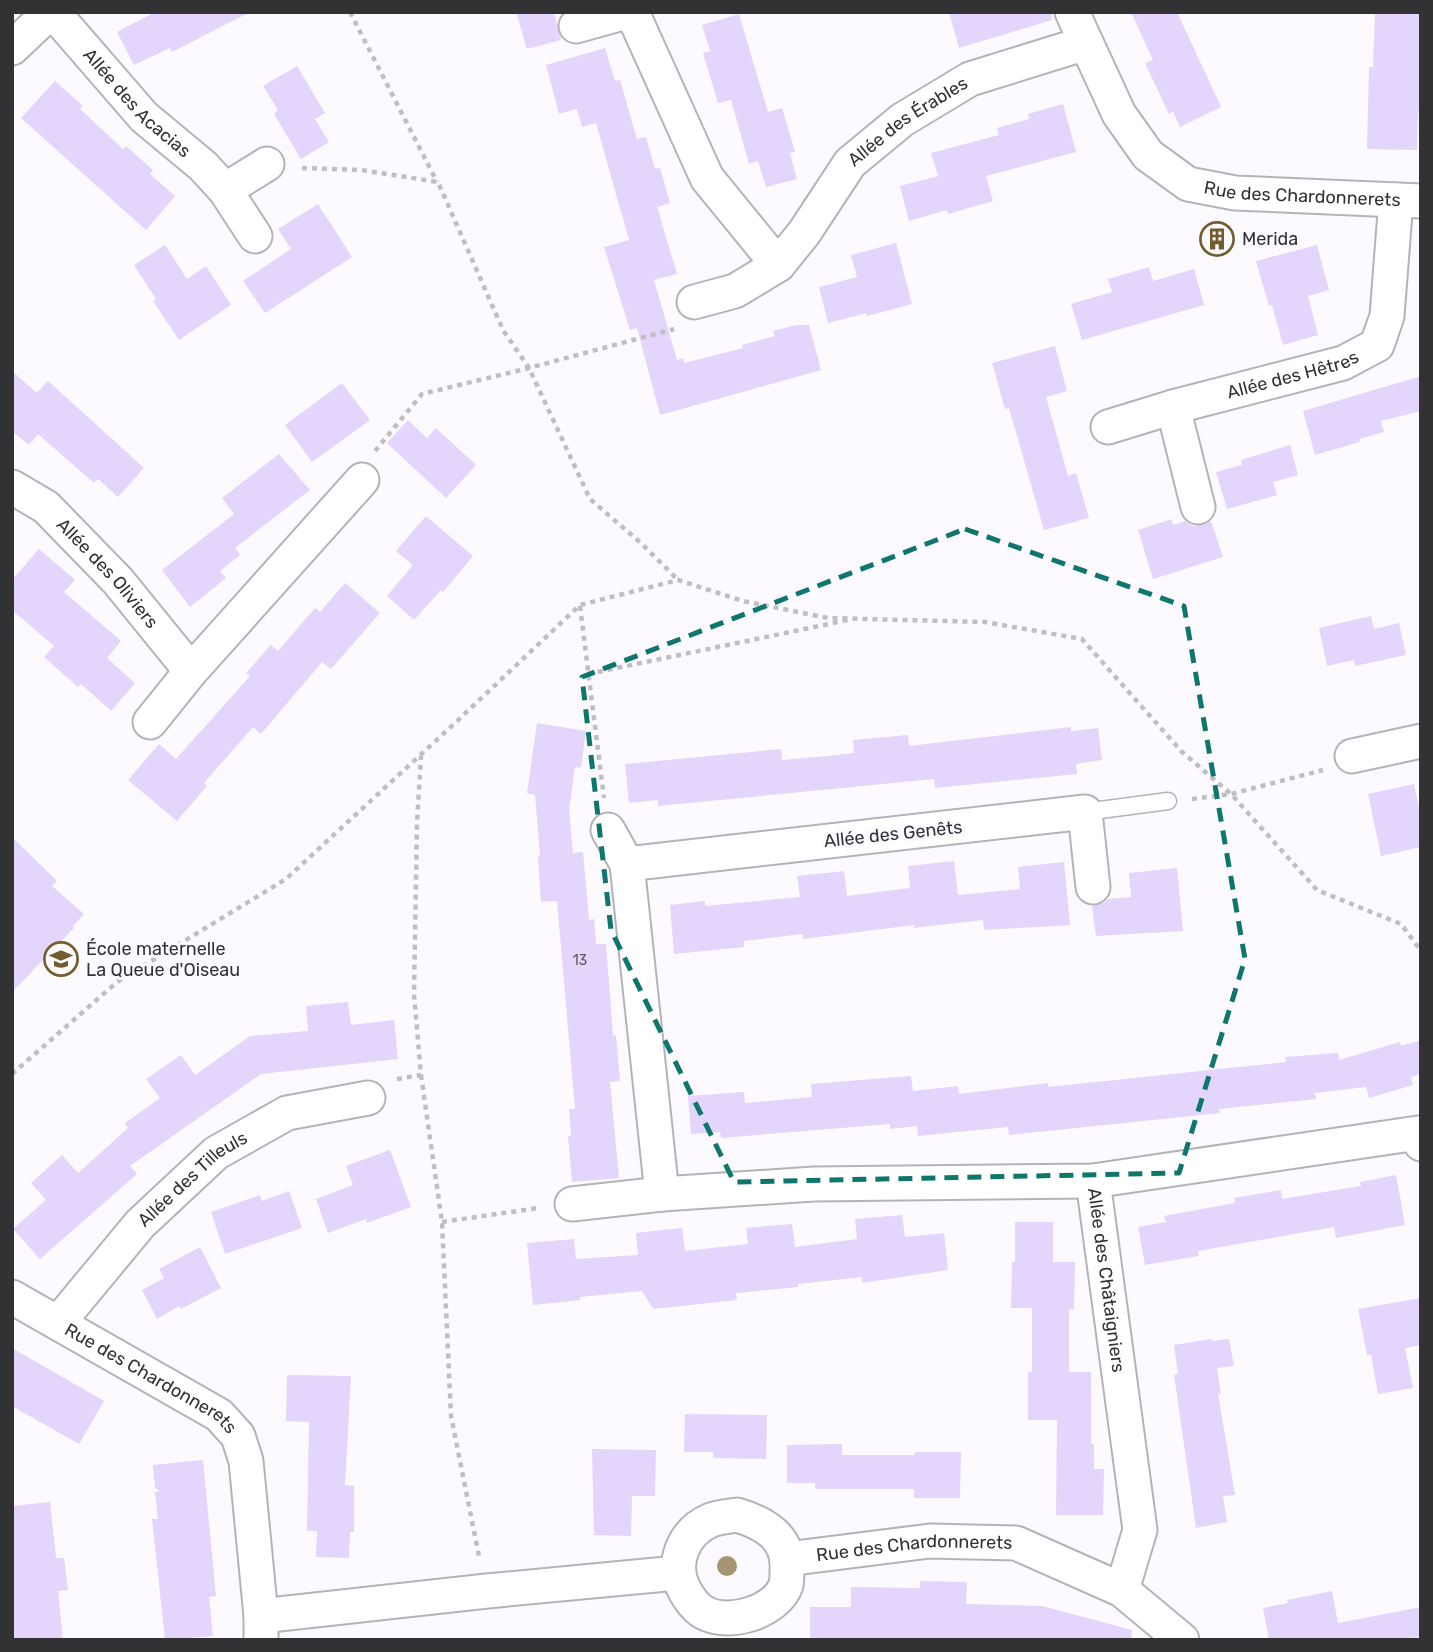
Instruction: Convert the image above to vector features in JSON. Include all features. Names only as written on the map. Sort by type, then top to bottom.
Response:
[{"type":"street","points":[[14,42],[51,12]]},
{"type":"street","name":"Allée des Acacias","points":[[51,12],[144,117],[203,166],[225,190],[255,236]]},
{"type":"street","points":[[576,26],[625,12]]},
{"type":"street","points":[[632,12],[707,178],[778,265]]},
{"type":"street","name":"Rue des Chardonnerets","points":[[1072,12],[1119,114],[1148,155],[1188,184],[1235,193],[1408,200]]},
{"type":"street","name":"Allée des Érables","points":[[694,302],[734,291],[778,265],[804,233],[850,163],[902,120],[970,79],[1086,43]]},
{"type":"street","points":[[225,190],[267,164]]},
{"type":"street","name":"Allée des Hêtres","points":[[1108,427],[1173,407],[1343,363],[1377,345],[1387,316],[1408,200]]},
{"type":"street","points":[[1173,407],[1198,507]]},
{"type":"street","points":[[150,722],[191,671],[362,480]]},
{"type":"street","name":"Allée des Oliviers","points":[[12,487],[46,507],[118,580],[191,671]]},
{"type":"street","points":[[1352,756],[1421,741]]},
{"type":"street","points":[[1085,812],[1093,887]]},
{"type":"street","name":"Allée des Genêts","points":[[627,864],[1085,812]]},
{"type":"street","points":[[608,830],[627,864],[662,1194]]},
{"type":"street","name":"Allée des Tilleuls","points":[[58,1323],[140,1224],[216,1153],[287,1113],[368,1098]]},
{"type":"street","name":"Allée des Châtaigniers","points":[[1122,1590],[1140,1530],[1093,1181],[1418,1133],[1421,1144]]},
{"type":"street","points":[[572,1204],[662,1194],[814,1184],[1093,1181]]},
{"type":"street","name":"Rue des Chardonnerets","points":[[12,1297],[219,1415],[238,1436],[246,1461],[261,1628],[486,1591],[677,1573]]},
{"type":"street","points":[[737,1515],[758,1521],[778,1538],[788,1559],[786,1585],[774,1602],[751,1614],[725,1619],[706,1614],[691,1602],[677,1573],[681,1548],[694,1531],[712,1519],[737,1515]]},
{"type":"street","name":"Rue des Chardonnerets","points":[[788,1559],[930,1541],[1016,1543],[1122,1590],[1182,1640]]},
{"type":"lane","points":[[1085,812],[1168,801]]},
{"type":"path","points":[[350,12],[438,183],[503,330],[529,368],[590,499],[642,544],[678,580],[743,601],[828,618],[985,622],[1082,639],[1181,751],[1231,794],[1317,890],[1401,924],[1421,951]]},
{"type":"path","points":[[267,164],[279,168],[361,170],[438,183]]},
{"type":"path","points":[[362,480],[372,455],[422,394],[690,325],[694,302]]},
{"type":"path","points":[[12,1074],[117,982],[286,879],[580,605],[678,580]]},
{"type":"path","points":[[580,605],[608,830]]},
{"type":"path","points":[[588,674],[856,619]]},
{"type":"path","points":[[421,755],[414,994],[421,1075],[442,1222],[450,1416],[486,1591]]},
{"type":"path","points":[[1168,801],[1231,794],[1315,774],[1352,756]]},
{"type":"path","points":[[368,1098],[369,1084],[421,1075]]},
{"type":"path","points":[[442,1222],[572,1204]]},
{"type":"highlighted area","points":[[965,529],[1184,606],[1245,959],[1179,1173],[734,1182],[611,930],[582,677]]},
{"type":"building","points":[[155,12],[250,12],[172,52],[170,48],[134,65],[117,32]]},
{"type":"building","points":[[516,12],[554,12],[561,40],[527,49]]},
{"type":"building","points":[[949,12],[1051,12],[1052,20],[959,48]]},
{"type":"building","points":[[1131,12],[1177,12],[1221,107],[1180,127],[1173,111],[1169,114],[1145,63],[1153,60]]},
{"type":"building","points":[[1375,12],[1421,12],[1421,111],[1418,111],[1417,150],[1367,149],[1369,67],[1373,67]]},
{"type":"building","points":[[739,14],[768,112],[782,108],[795,152],[790,153],[797,179],[766,187],[758,161],[749,164],[731,100],[718,103],[703,53],[710,51],[702,25]]},
{"type":"building","points":[[605,48],[615,81],[620,80],[637,139],[646,137],[655,169],[660,168],[670,203],[657,207],[677,274],[654,280],[677,360],[683,358],[684,363],[743,348],[742,345],[775,336],[773,331],[796,325],[809,325],[821,370],[660,415],[637,328],[630,330],[604,247],[629,240],[596,123],[582,127],[577,109],[559,114],[546,65]]},
{"type":"building","points":[[297,66],[325,113],[315,119],[329,142],[301,159],[274,114],[278,110],[263,86]]},
{"type":"building","points":[[55,81],[83,106],[80,109],[123,149],[126,146],[153,170],[150,174],[175,196],[146,230],[21,118]]},
{"type":"building","points":[[1063,104],[1076,152],[986,176],[993,201],[948,214],[947,210],[909,221],[900,186],[938,176],[931,153],[999,135],[997,128],[1029,119],[1028,114]]},
{"type":"building","points":[[318,204],[352,257],[265,313],[243,281],[291,249],[278,229]]},
{"type":"building","points":[[896,243],[912,304],[828,323],[819,287],[857,277],[851,255]]},
{"type":"building","points":[[165,245],[187,279],[206,266],[231,305],[179,340],[153,301],[156,299],[134,265]]},
{"type":"building","points":[[1317,245],[1329,290],[1308,296],[1318,335],[1283,345],[1256,261]]},
{"type":"building","points":[[1149,267],[1153,281],[1194,269],[1204,305],[1082,340],[1071,304],[1112,292],[1108,279]]},
{"type":"building","points":[[1055,346],[1067,391],[1046,397],[1068,476],[1076,473],[1089,518],[1044,530],[1009,408],[1005,409],[992,363]]},
{"type":"building","points":[[12,371],[37,393],[48,381],[144,468],[118,497],[98,479],[94,483],[38,434],[29,445],[12,431]]},
{"type":"building","points":[[1421,376],[1421,411],[1381,421],[1384,432],[1315,455],[1303,411]]},
{"type":"building","points":[[342,383],[370,420],[312,462],[285,425]]},
{"type":"building","points":[[408,420],[427,438],[436,428],[476,465],[446,498],[387,443]]},
{"type":"building","points":[[1290,445],[1298,475],[1273,482],[1277,495],[1227,509],[1216,472],[1242,465],[1241,460]]},
{"type":"building","points":[[279,454],[310,490],[235,548],[240,555],[220,571],[226,578],[190,607],[162,570],[234,514],[222,498]]},
{"type":"building","points":[[426,516],[473,556],[443,592],[441,590],[414,620],[387,596],[413,565],[396,551]]},
{"type":"building","points":[[1172,519],[1173,525],[1185,521],[1193,526],[1203,525],[1211,521],[1223,557],[1153,579],[1138,530]]},
{"type":"building","points":[[39,549],[75,580],[64,592],[121,641],[107,658],[135,683],[111,711],[81,684],[78,687],[44,657],[54,646],[12,610],[12,580]]},
{"type":"building","points":[[345,583],[380,613],[331,669],[322,662],[261,734],[253,727],[204,783],[207,786],[177,821],[128,780],[159,744],[176,759],[250,676],[246,673],[271,645],[278,651],[315,608],[320,612]]},
{"type":"building","points":[[1371,616],[1374,629],[1399,623],[1406,655],[1355,666],[1354,660],[1327,666],[1319,628]]},
{"type":"building","points":[[537,723],[586,731],[581,768],[575,767],[569,810],[573,853],[583,852],[589,920],[594,919],[596,944],[606,944],[613,1036],[616,1035],[620,1081],[610,1082],[619,1178],[572,1182],[568,1136],[571,1136],[569,1109],[575,1109],[557,901],[541,902],[535,795],[527,793]]},
{"type":"building","points":[[1071,727],[1071,731],[1098,728],[1102,760],[1076,764],[1077,774],[935,788],[934,779],[658,806],[658,800],[629,803],[625,764],[781,749],[782,760],[854,753],[853,740],[908,735],[909,746]]},
{"type":"building","points":[[1414,784],[1421,817],[1421,847],[1381,856],[1368,794]]},
{"type":"building","points":[[12,837],[57,881],[52,886],[84,914],[74,928],[12,992]]},
{"type":"building","points":[[954,861],[958,895],[1020,889],[1018,867],[1064,862],[1070,925],[984,930],[983,920],[914,928],[914,925],[803,939],[803,934],[744,941],[744,947],[674,954],[670,905],[705,901],[705,906],[800,897],[797,876],[844,871],[847,896],[910,888],[908,866]]},
{"type":"building","points":[[1177,868],[1183,931],[1096,936],[1092,906],[1108,899],[1131,897],[1129,873]]},
{"type":"building","points":[[348,1002],[351,1025],[394,1020],[398,1059],[261,1074],[130,1166],[137,1174],[40,1259],[13,1229],[46,1200],[31,1183],[62,1155],[78,1173],[128,1128],[125,1123],[160,1098],[146,1079],[181,1055],[195,1075],[250,1036],[308,1031],[306,1006]]},
{"type":"building","points":[[1421,1040],[1421,1074],[1411,1077],[1413,1085],[1369,1098],[1366,1087],[1315,1093],[1316,1099],[1219,1109],[1220,1113],[1009,1135],[1008,1127],[918,1136],[917,1126],[890,1129],[890,1124],[721,1138],[720,1132],[691,1134],[688,1096],[744,1092],[745,1103],[812,1097],[811,1084],[911,1076],[913,1091],[958,1086],[959,1094],[1048,1083],[1048,1087],[1286,1062],[1285,1057],[1338,1053],[1339,1060],[1400,1042],[1401,1046]]},
{"type":"building","points":[[390,1150],[411,1207],[367,1223],[366,1219],[328,1233],[316,1199],[353,1185],[346,1166]]},
{"type":"building","points":[[1396,1175],[1405,1225],[1336,1238],[1334,1227],[1198,1251],[1199,1256],[1145,1265],[1138,1227],[1166,1222],[1164,1216],[1235,1203],[1234,1198],[1281,1190],[1282,1199],[1361,1186],[1360,1182]]},
{"type":"building","points":[[289,1191],[302,1228],[225,1254],[211,1212],[260,1195],[262,1201]]},
{"type":"building","points":[[902,1215],[905,1237],[944,1233],[948,1270],[862,1283],[862,1277],[798,1284],[798,1287],[736,1293],[737,1300],[653,1309],[642,1291],[533,1305],[527,1243],[574,1239],[576,1259],[638,1255],[636,1233],[682,1228],[685,1251],[748,1244],[746,1228],[792,1224],[795,1247],[857,1239],[855,1219]]},
{"type":"building","points":[[1015,1222],[1053,1222],[1053,1262],[1075,1262],[1074,1309],[1069,1309],[1069,1372],[1091,1372],[1091,1444],[1094,1444],[1094,1469],[1104,1469],[1103,1515],[1056,1515],[1057,1420],[1028,1420],[1028,1372],[1032,1372],[1032,1308],[1011,1308]]},
{"type":"building","points":[[200,1247],[221,1288],[181,1309],[179,1306],[157,1319],[142,1290],[164,1278],[159,1269]]},
{"type":"building","points":[[1421,1298],[1421,1345],[1405,1348],[1413,1388],[1378,1394],[1371,1355],[1367,1355],[1358,1309]]},
{"type":"building","points":[[1229,1339],[1234,1366],[1217,1368],[1221,1394],[1218,1394],[1235,1495],[1223,1496],[1227,1522],[1196,1528],[1174,1375],[1178,1374],[1174,1345]]},
{"type":"building","points":[[12,1348],[104,1401],[79,1444],[12,1406]]},
{"type":"building","points":[[287,1375],[351,1376],[345,1485],[354,1486],[354,1532],[350,1532],[349,1558],[316,1557],[317,1531],[307,1531],[309,1422],[286,1421]]},
{"type":"building","points":[[685,1414],[767,1415],[766,1459],[713,1458],[713,1452],[684,1452]]},
{"type":"building","points":[[842,1444],[842,1455],[961,1452],[960,1498],[914,1498],[914,1489],[815,1489],[815,1483],[787,1483],[787,1445]]},
{"type":"building","points":[[592,1449],[656,1450],[655,1496],[632,1496],[631,1536],[594,1535]]},
{"type":"building","points":[[203,1460],[216,1596],[209,1597],[213,1636],[165,1640],[152,1519],[158,1519],[155,1492],[160,1491],[155,1488],[153,1465]]},
{"type":"building","points":[[50,1502],[56,1558],[64,1558],[68,1590],[58,1591],[63,1640],[12,1640],[12,1506]]},
{"type":"building","points":[[920,1581],[967,1582],[966,1604],[1042,1606],[1132,1630],[1131,1640],[810,1640],[810,1607],[851,1607],[851,1587],[920,1588]]},
{"type":"building","points":[[1332,1591],[1338,1623],[1421,1607],[1421,1636],[1403,1640],[1269,1640],[1263,1608]]},
{"type":"place","name":"Merida","points":[[1217,239]]},
{"type":"place","name":"École maternelle La Queue d'Oiseau","points":[[61,959]]}]
